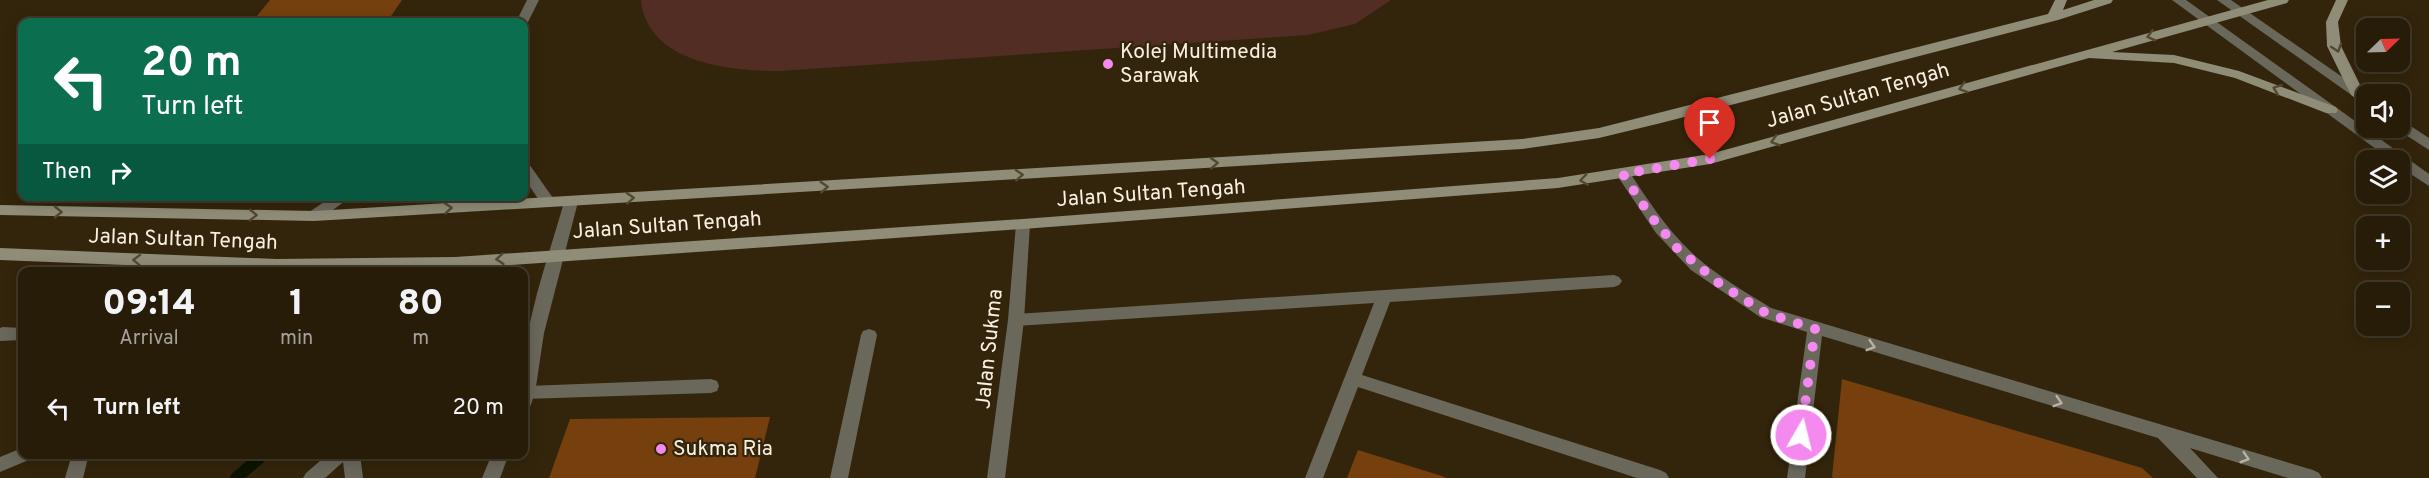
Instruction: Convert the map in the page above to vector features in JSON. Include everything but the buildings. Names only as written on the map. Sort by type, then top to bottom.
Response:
[{"type":"main road","points":[[2053,17],[2061,0]]},
{"type":"main road","name":"Jalan Sultan Tengah","points":[[0,210],[314,216],[1522,144],[1599,133],[1661,118],[2053,17],[2107,0]]},
{"type":"main road","name":"Jalan Sultan Tengah","points":[[0,254],[276,265],[455,263],[1488,189],[1623,174],[1710,159],[2283,0]]},
{"type":"main road","points":[[2342,0],[2332,22],[2334,46],[2356,85]]},
{"type":"main road","points":[[2079,55],[2174,59],[2238,75],[2331,110]]},
{"type":"street","points":[[524,18],[533,0]]},
{"type":"street","points":[[2178,0],[2429,181]]},
{"type":"street","points":[[2223,0],[2356,93]]},
{"type":"street","points":[[2410,131],[2429,144]]},
{"type":"street","points":[[528,174],[548,202]]},
{"type":"street","points":[[1623,174],[1649,214],[1677,248],[1720,284],[1766,313],[2313,478]]},
{"type":"street","points":[[314,216],[337,201]]},
{"type":"street","points":[[528,359],[530,334],[558,254],[571,202]]},
{"type":"street","name":"Jalan Sukma","points":[[996,478],[1016,320],[1023,224]]},
{"type":"street","points":[[1016,320],[1384,298],[1614,281]]},
{"type":"street","points":[[1314,478],[1384,298]]},
{"type":"street","points":[[1796,478],[1815,329]]},
{"type":"street","points":[[0,335],[18,334]]},
{"type":"street","points":[[839,478],[869,335]]},
{"type":"street","points":[[1354,380],[1660,478]]},
{"type":"street","points":[[528,397],[711,386]]},
{"type":"street","points":[[2163,433],[2209,478]]},
{"type":"street","points":[[0,465],[18,457]]},
{"type":"street","points":[[74,478],[80,459]]},
{"type":"street","points":[[312,478],[335,459]]},
{"type":"street","points":[[352,459],[354,478]]},
{"type":"street","points":[[491,478],[499,459]]},
{"type":"shaded area","points":[[641,0],[1391,0],[1355,24],[1308,35],[759,71],[715,65],[674,50],[658,38],[647,21]]},
{"type":"waterway","points":[[236,478],[258,459]]},
{"type":"place","name":"Kolej Multimedia Sarawak","points":[[1108,64]]},
{"type":"place","name":"Sukma Ria","points":[[661,449]]},
{"type":"route","points":[[1710,159],[1623,174],[1649,214],[1677,248],[1720,284],[1766,313],[1815,329],[1801,435]]}]
